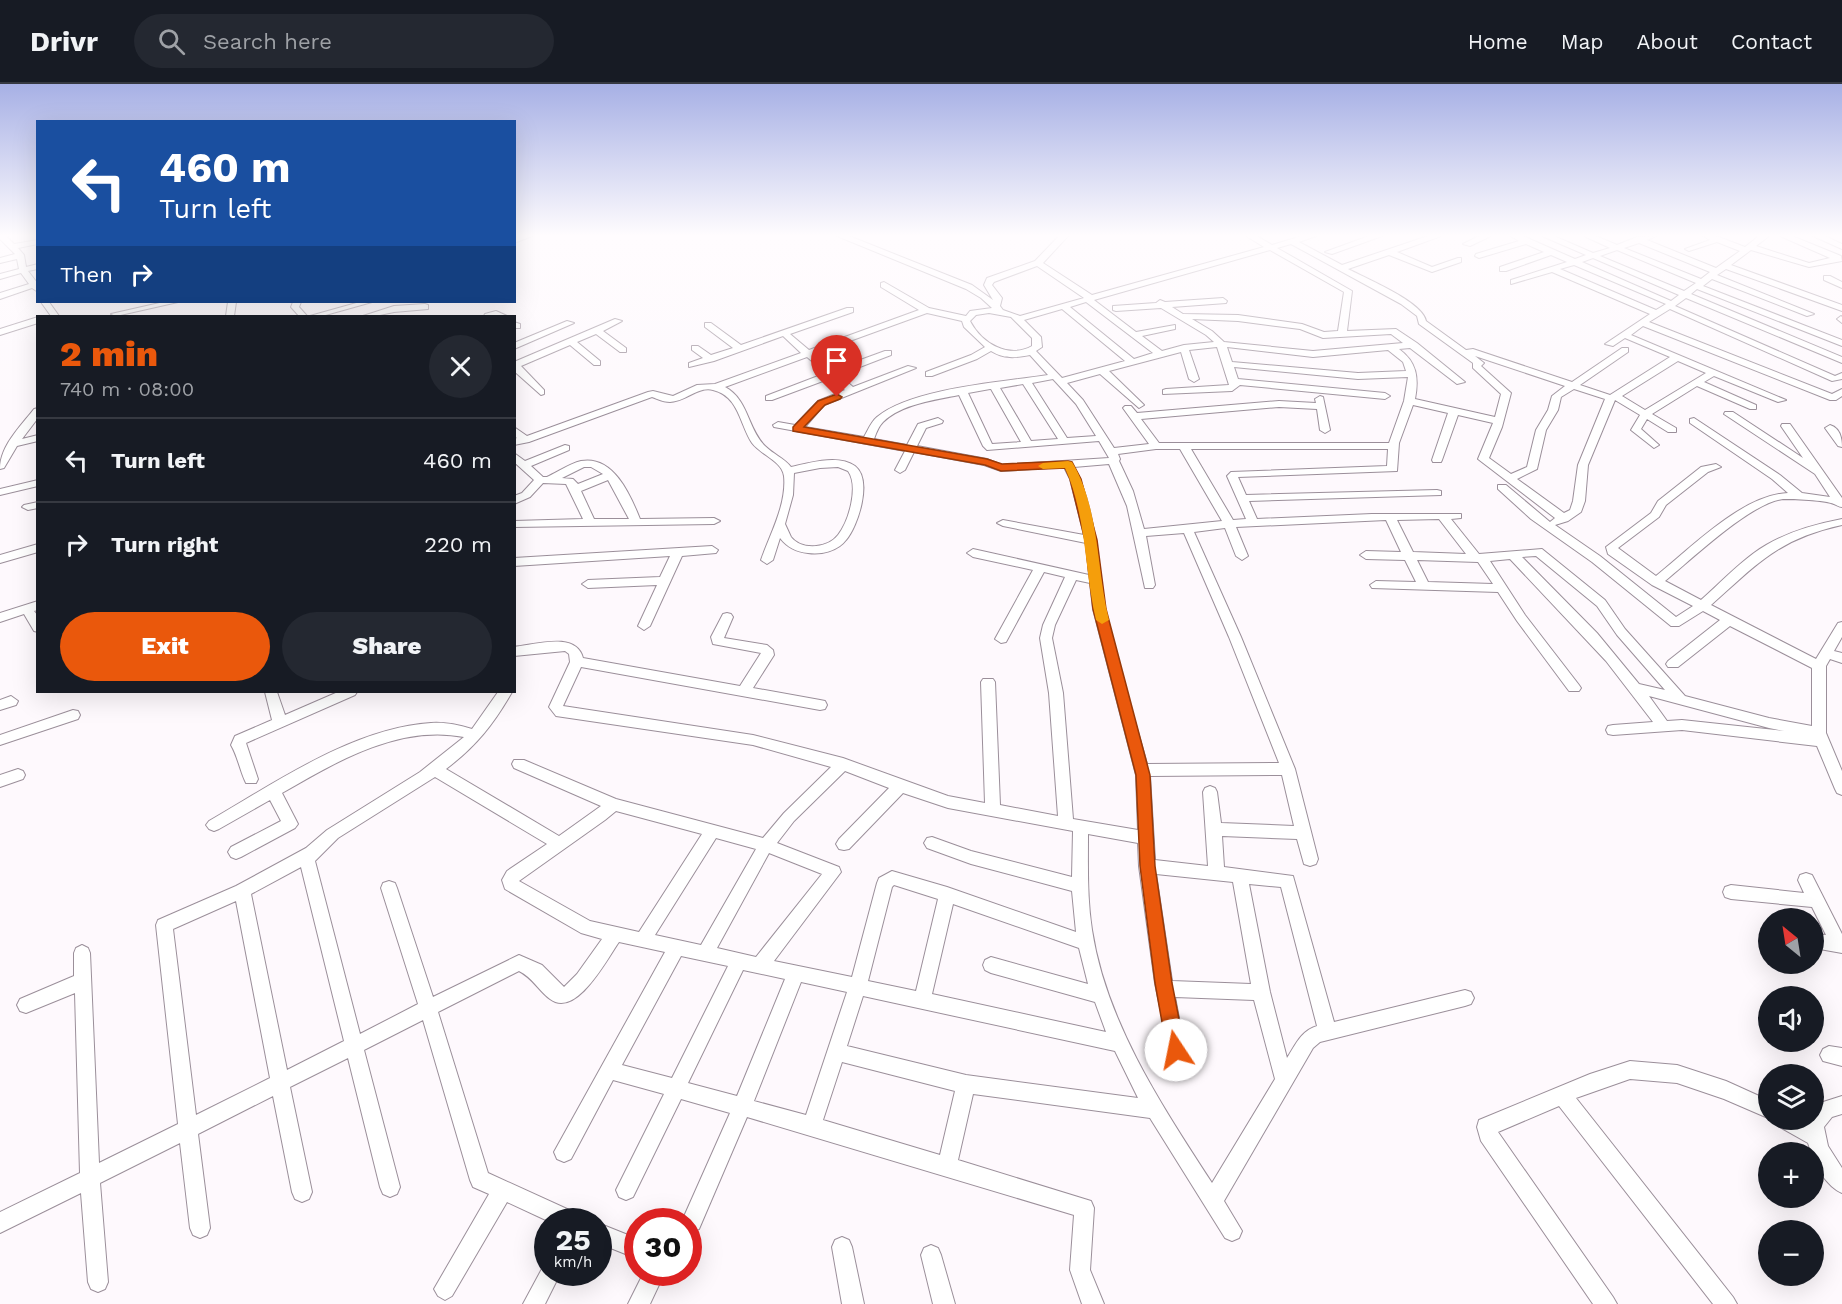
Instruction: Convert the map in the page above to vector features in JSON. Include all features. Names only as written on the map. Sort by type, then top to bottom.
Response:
[{"type":"street","points":[[898,293],[926,309],[967,319],[981,311],[997,308]]},
{"type":"street","points":[[967,319],[967,325],[988,348],[1014,354],[1031,351],[1037,347],[1037,338],[1018,319],[997,308],[977,293]]},
{"type":"street","points":[[994,293],[998,298],[997,308]]},
{"type":"street","points":[[1080,293],[1160,354]]},
{"type":"street","points":[[1018,319],[1110,293]]},
{"type":"street","points":[[1342,334],[1348,293]]},
{"type":"street","points":[[1387,293],[1421,315],[1421,320],[1413,329],[1414,345]]},
{"type":"street","points":[[1608,293],[1657,314]]},
{"type":"street","points":[[1643,293],[1840,379]]},
{"type":"street","points":[[1720,293],[1842,343]]},
{"type":"street","points":[[1764,293],[1810,314]]},
{"type":"street","points":[[1791,293],[1842,308]]},
{"type":"street","points":[[1507,482],[1532,469],[1541,430],[1553,410],[1557,396],[1625,350],[1610,344],[1686,294],[1842,360]]},
{"type":"street","points":[[1116,308],[1160,303],[1223,301]]},
{"type":"street","points":[[114,313],[169,303]]},
{"type":"street","points":[[297,303],[295,307],[302,315]]},
{"type":"street","points":[[316,315],[339,305],[358,303]]},
{"type":"street","points":[[1160,303],[1209,333],[1221,344],[1235,387],[1166,392]]},
{"type":"street","points":[[1063,306],[1132,362]]},
{"type":"street","points":[[371,315],[394,309],[425,307]]},
{"type":"street","points":[[520,441],[651,394],[655,393],[668,399],[702,387],[716,387],[926,309]]},
{"type":"street","points":[[692,365],[850,310]]},
{"type":"street","points":[[1179,316],[1238,318],[1302,327],[1323,335],[1413,329],[1457,347],[1613,397],[1672,430]]},
{"type":"street","points":[[0,332],[36,321]]},
{"type":"street","points":[[516,366],[618,321]]},
{"type":"street","points":[[516,345],[570,323]]},
{"type":"street","points":[[1643,323],[1833,398],[1842,392]]},
{"type":"street","points":[[708,324],[740,349]]},
{"type":"street","points":[[1134,335],[1172,327]]},
{"type":"street","points":[[597,330],[623,350]]},
{"type":"street","points":[[1311,332],[1309,337],[1314,373],[1325,430]]},
{"type":"street","points":[[784,333],[852,391]]},
{"type":"street","points":[[1624,335],[1781,400]]},
{"type":"street","points":[[571,341],[597,363]]},
{"type":"street","points":[[900,470],[922,426],[962,391],[1026,381],[1059,379],[1184,348],[1221,344],[1313,354],[1414,345],[1462,368],[1506,393],[1483,459],[1547,524],[1605,566],[1673,622],[1677,622],[1700,606],[1761,554],[1817,526],[1842,522]]},
{"type":"street","points":[[1253,523],[1232,476],[1235,474],[1389,471],[1393,469],[1391,461],[1393,446],[1413,388],[1407,362],[1390,347]]},
{"type":"street","points":[[1457,347],[1479,363],[1462,368]]},
{"type":"street","points":[[695,348],[711,359]]},
{"type":"street","points":[[928,374],[974,357],[988,348]]},
{"type":"street","points":[[1184,348],[1194,379]]},
{"type":"street","points":[[1031,351],[1080,402],[1103,438],[1128,488],[1140,532],[1149,585]]},
{"type":"street","points":[[769,398],[888,353]]},
{"type":"street","points":[[1547,524],[1575,512],[1579,501],[1583,465],[1613,397],[1677,357]]},
{"type":"street","points":[[1228,364],[1358,376],[1411,374]]},
{"type":"street","points":[[516,367],[541,392]]},
{"type":"street","points":[[797,429],[821,403],[911,368]]},
{"type":"street","points":[[1460,382],[1462,368]]},
{"type":"street","points":[[1102,370],[1134,410],[1156,447]]},
{"type":"street","points":[[1654,446],[1636,430],[1645,414],[1714,372]]},
{"type":"street","points":[[1026,381],[1064,441]]},
{"type":"street","points":[[1234,382],[1385,396]]},
{"type":"street","points":[[1697,382],[1753,407]]},
{"type":"street","points":[[716,387],[740,403],[760,447],[777,459],[788,471],[790,477],[767,560]]},
{"type":"street","points":[[995,387],[1027,444]]},
{"type":"street","points":[[962,391],[988,446],[1103,438]]},
{"type":"street","points":[[1408,401],[1498,421]]},
{"type":"street","points":[[1134,410],[1279,404],[1322,406]]},
{"type":"street","points":[[867,441],[879,421],[904,405],[934,414]]},
{"type":"street","points":[[1437,460],[1454,411]]},
{"type":"street","points":[[0,466],[36,414]]},
{"type":"street","points":[[1729,414],[1818,472]]},
{"type":"street","points":[[1695,421],[1776,477],[1801,498]]},
{"type":"street","points":[[778,425],[987,462],[1001,468],[1068,465],[1156,447],[1393,446]]},
{"type":"street","points":[[1786,426],[1841,502]]},
{"type":"street","points":[[1830,428],[1842,444]]},
{"type":"street","points":[[13,444],[36,438]]},
{"type":"street","points":[[524,465],[565,448]]},
{"type":"street","points":[[1185,448],[1229,524],[1242,556]]},
{"type":"street","points":[[516,458],[545,480],[568,481],[576,489],[590,523]]},
{"type":"street","points":[[516,500],[545,480],[589,463],[611,475],[625,496],[636,522]]},
{"type":"street","points":[[779,523],[789,542],[802,550],[827,548],[844,535],[860,488],[858,476],[852,469],[842,466],[820,465],[788,471]]},
{"type":"street","points":[[1068,465],[1075,479],[1091,540],[1100,609],[1142,770],[1148,866],[1176,1050]]},
{"type":"street","points":[[1716,467],[1705,469],[1662,503],[1655,515],[1612,547],[1612,551],[1656,582],[1819,666]]},
{"type":"street","points":[[576,489],[611,475]]},
{"type":"street","points":[[1507,482],[1563,519]]},
{"type":"street","points":[[0,492],[36,483]]},
{"type":"street","points":[[1242,498],[1437,492]]},
{"type":"street","points":[[1656,582],[1745,513],[1775,497],[1841,502]]},
{"type":"street","points":[[1442,516],[1479,558],[1574,688]]},
{"type":"street","points":[[1140,532],[1188,530],[1229,524],[1457,516]]},
{"type":"street","points":[[1390,517],[1424,586]]},
{"type":"street","points":[[516,524],[714,522]]},
{"type":"street","points":[[1002,523],[1091,540]]},
{"type":"street","points":[[1188,530],[1231,626],[1288,769],[1310,859]]},
{"type":"street","points":[[0,558],[36,549]]},
{"type":"street","points":[[516,562],[712,550]]},
{"type":"street","points":[[644,626],[678,552]]},
{"type":"street","points":[[1366,555],[1479,558],[1538,552],[1601,603],[1621,632],[1681,700]]},
{"type":"street","points":[[973,554],[1095,580]]},
{"type":"street","points":[[1512,554],[1571,614],[1638,688],[1663,726]]},
{"type":"street","points":[[1001,639],[1040,568]]},
{"type":"street","points":[[1072,575],[1048,625],[1046,638],[1074,824],[1086,943],[1119,1042],[1153,1109],[1233,1231]]},
{"type":"street","points":[[588,584],[666,581]]},
{"type":"street","points":[[1376,585],[1502,588]]},
{"type":"street","points":[[0,618],[32,607]]},
{"type":"street","points":[[727,616],[717,637],[718,641],[767,650],[767,656],[743,693]]},
{"type":"street","points":[[1673,664],[1729,620]]},
{"type":"street","points":[[1842,626],[1819,666],[1821,737],[1842,789]]},
{"type":"street","points":[[516,652],[566,646],[572,648],[577,655],[577,662],[556,707],[561,712],[753,740],[843,764],[948,802],[1146,838]]},
{"type":"street","points":[[1827,653],[1842,658]]},
{"type":"street","points":[[577,662],[820,705]]},
{"type":"street","points":[[988,682],[993,810]]},
{"type":"street","points":[[1638,688],[1821,737]]},
{"type":"street","points":[[271,693],[279,723]]},
{"type":"street","points":[[251,779],[244,754],[238,745],[240,740],[348,693]]},
{"type":"street","points":[[390,1188],[307,860],[333,834],[436,770],[477,735],[494,713],[504,693]]},
{"type":"street","points":[[0,740],[73,715]]},
{"type":"street","points":[[1613,729],[1682,725],[1821,737]]},
{"type":"street","points":[[214,825],[346,752],[404,733],[429,728],[448,728],[477,735]]},
{"type":"street","points":[[519,764],[613,804],[766,845],[832,872],[760,965]]},
{"type":"street","points":[[705,953],[766,845],[789,817],[843,764]]},
{"type":"street","points":[[1142,770],[1288,769]]},
{"type":"street","points":[[436,770],[560,844]]},
{"type":"street","points":[[0,781],[18,775]]},
{"type":"street","points":[[844,844],[900,786]]},
{"type":"street","points":[[236,852],[290,824],[274,792]]},
{"type":"street","points":[[1210,792],[1216,873]]},
{"type":"street","points":[[613,804],[600,816],[513,876],[510,880],[511,884],[576,923],[615,934],[1119,1042]]},
{"type":"street","points":[[1214,829],[1304,833]]},
{"type":"street","points":[[643,940],[713,830]]},
{"type":"street","points":[[932,843],[971,857],[1079,886]]},
{"type":"street","points":[[200,1228],[164,925],[242,891],[312,853]]},
{"type":"street","points":[[1148,866],[1287,881],[1316,994],[1328,1031]]},
{"type":"street","points":[[1240,876],[1261,992],[1284,1080]]},
{"type":"street","points":[[812,1126],[858,986],[885,883],[892,879],[901,879],[1086,943]]},
{"type":"street","points":[[1806,880],[1840,945]]},
{"type":"street","points":[[389,888],[428,1007],[474,1167],[480,1180],[540,1208]]},
{"type":"street","points":[[242,891],[302,1192]]},
{"type":"street","points":[[1731,892],[1817,901]]},
{"type":"street","points":[[922,1000],[946,894]]},
{"type":"street","points":[[0,1223],[519,963],[536,970],[556,994],[567,995],[584,980],[615,934]]},
{"type":"street","points":[[1824,943],[1840,945]]},
{"type":"street","points":[[564,1152],[677,947]]},
{"type":"street","points":[[81,953],[90,1178],[98,1282]]},
{"type":"street","points":[[626,1190],[739,961]]},
{"type":"street","points":[[991,965],[1102,996]]},
{"type":"street","points":[[698,1208],[796,973]]},
{"type":"street","points":[[26,1005],[82,981]]},
{"type":"street","points":[[1165,989],[1261,992]]},
{"type":"street","points":[[1213,1201],[1307,1042],[1315,1035],[1465,998]]},
{"type":"street","points":[[836,1052],[966,1084],[1153,1109]]},
{"type":"street","points":[[1606,1304],[1488,1134],[1486,1127],[1630,1070],[1677,1074],[1735,1093],[1758,1104]]},
{"type":"street","points":[[609,1071],[812,1126],[1084,1208],[1080,1270],[1092,1304]]},
{"type":"street","points":[[947,1167],[966,1084]]},
{"type":"street","points":[[1562,1095],[1726,1304]]},
{"type":"street","points":[[1842,1105],[1825,1110],[1816,1120],[1814,1136],[1820,1155],[1842,1183]]},
{"type":"street","points":[[1804,1130],[1814,1136]]},
{"type":"street","points":[[445,1289],[502,1192]]},
{"type":"street","points":[[842,1247],[853,1304]]},
{"type":"street","points":[[931,1255],[944,1304]]},
{"type":"street","points":[[534,1304],[544,1286]]},
{"type":"street","points":[[639,1304],[648,1286]]},
{"type":"slow traffic","points":[[1043,466],[1068,465],[1075,479],[1091,540],[1097,599],[1102,620]]},
{"type":"route","points":[[837,397],[821,403],[797,429],[987,462],[1001,468],[1068,465],[1075,479],[1091,540],[1097,599],[1143,775],[1148,866],[1176,1050]]}]
